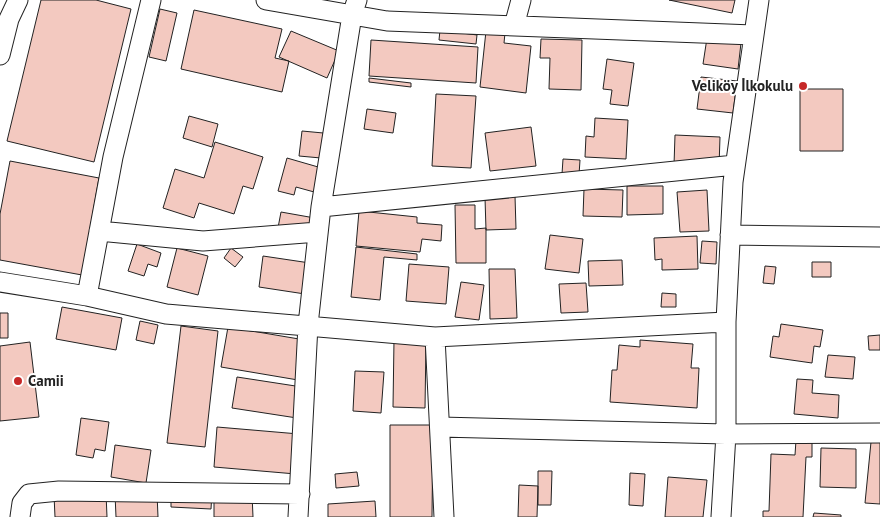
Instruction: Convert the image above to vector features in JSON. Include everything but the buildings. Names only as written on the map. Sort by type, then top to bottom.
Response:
[{"type":"street","points":[[0,55],[10,19],[18,0]]},
{"type":"street","points":[[87,296],[113,157],[150,0]]},
{"type":"street","points":[[266,0],[355,7],[387,21],[752,35]]},
{"type":"street","points":[[514,26],[521,0]]},
{"type":"street","points":[[721,517],[726,434],[726,322],[735,165],[752,35],[759,0]]},
{"type":"street","points":[[298,517],[308,325],[318,232],[355,7]]},
{"type":"street","points":[[321,207],[735,165]]},
{"type":"street","points":[[99,231],[203,241],[318,232]]},
{"type":"street","points":[[730,235],[880,237]]},
{"type":"street","points":[[0,282],[87,296],[166,314],[435,337],[726,322]]},
{"type":"street","points":[[435,337],[444,517]]},
{"type":"street","points":[[440,427],[726,434],[880,433]]},
{"type":"street","points":[[20,517],[22,502],[29,494],[59,491],[300,494]]},
{"type":"place","name":"Veliköy İlkokulu","points":[[803,86]]},
{"type":"place","name":"Camii","points":[[18,381]]}]
